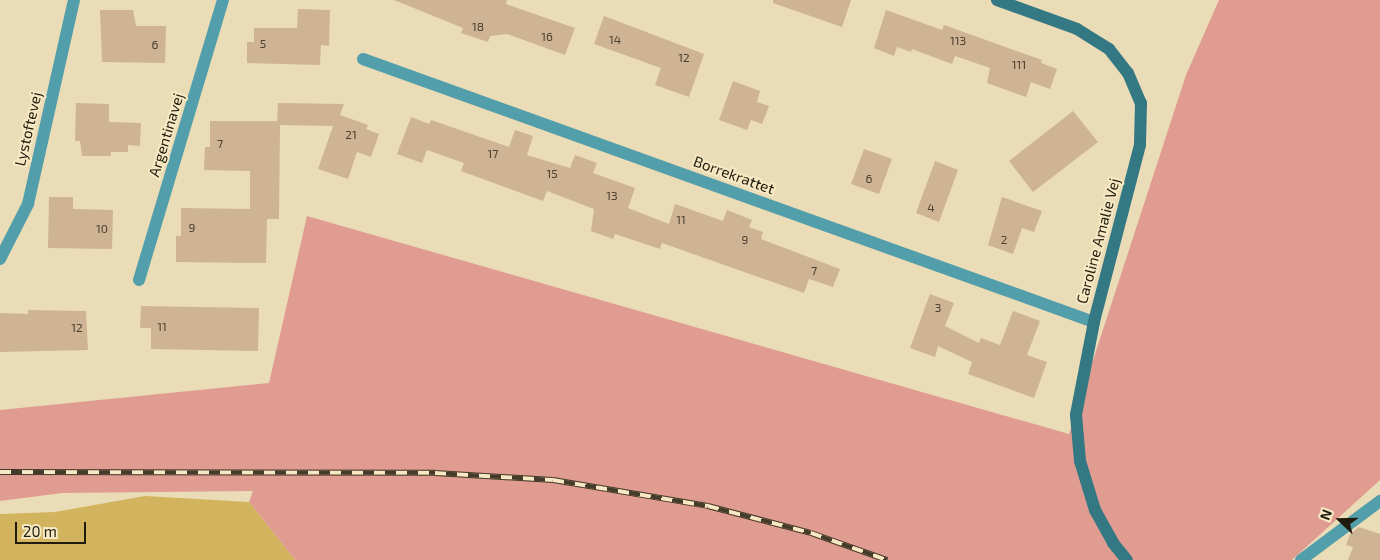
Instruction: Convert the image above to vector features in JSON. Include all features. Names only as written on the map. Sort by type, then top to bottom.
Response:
[{"type":"street","name":"Lystoftevej","points":[[0,259],[28,204],[74,0]]},
{"type":"street","name":"Argentinavej","points":[[139,280],[223,0]]},
{"type":"street","name":"Caroline Amalie Vej","points":[[997,0],[1077,28],[1109,49],[1128,73],[1141,104],[1140,145],[1094,322],[1076,415],[1080,461],[1095,510],[1113,543],[1127,560]]},
{"type":"street","name":"Borrekrattet","points":[[363,59],[1094,322]]},
{"type":"street","points":[[1301,560],[1380,501]]},
{"type":"shaded area","points":[[1219,0],[1380,0],[1380,480],[1292,560],[295,560],[249,502],[253,491],[62,493],[0,501],[0,410],[269,383],[307,216],[1069,434],[1186,75]]},
{"type":"shaded area","points":[[145,496],[249,502],[295,560],[0,560],[0,514],[55,512]]},
{"type":"building","points":[[394,0],[507,0],[506,4],[575,28],[565,55],[507,34],[490,36],[488,42],[461,33],[463,28]]},
{"type":"building","points":[[773,0],[851,0],[842,27],[773,3]]},
{"type":"building","points":[[298,9],[330,10],[329,46],[321,45],[320,65],[247,63],[247,42],[254,42],[254,28],[297,28]]},
{"type":"building","points":[[100,10],[133,10],[136,26],[166,26],[165,63],[102,62]]},
{"type":"building","points":[[886,10],[942,30],[944,25],[1042,60],[1041,63],[1057,69],[1050,89],[1031,82],[1026,97],[987,83],[990,68],[955,56],[952,64],[912,49],[911,52],[897,47],[894,56],[874,48]]},
{"type":"building","points":[[604,16],[704,54],[689,97],[655,85],[661,68],[594,44]]},
{"type":"building","points":[[733,81],[760,91],[757,102],[769,106],[762,124],[751,120],[747,130],[719,120]]},
{"type":"building","points":[[76,103],[109,104],[109,122],[141,123],[140,146],[128,145],[128,152],[111,152],[111,156],[82,156],[80,141],[75,141]]},
{"type":"building","points":[[278,103],[344,104],[340,115],[368,125],[366,129],[379,134],[371,157],[357,152],[348,179],[318,169],[333,126],[280,125],[279,219],[267,219],[266,263],[176,262],[176,236],[181,236],[181,208],[250,209],[250,171],[204,170],[205,147],[210,147],[210,121],[277,121]]},
{"type":"building","points":[[1073,111],[1098,142],[1033,192],[1009,161]]},
{"type":"building","points":[[411,117],[429,124],[431,120],[509,147],[515,130],[533,136],[527,155],[570,168],[575,155],[597,163],[593,173],[635,188],[628,208],[669,224],[675,204],[723,221],[727,210],[752,220],[749,227],[763,232],[761,239],[840,269],[833,287],[809,279],[804,293],[662,243],[660,249],[615,234],[613,239],[591,231],[594,209],[547,191],[543,201],[461,171],[464,163],[427,150],[422,163],[397,154]]},
{"type":"building","points":[[864,149],[892,159],[879,194],[851,184]]},
{"type":"building","points":[[935,161],[958,170],[939,222],[916,213]]},
{"type":"building","points":[[49,197],[73,197],[73,209],[113,210],[112,249],[48,248]]},
{"type":"building","points":[[1002,197],[1042,211],[1034,232],[1022,228],[1013,254],[988,245]]},
{"type":"building","points":[[930,294],[954,303],[945,326],[979,343],[981,338],[1000,345],[1013,311],[1040,321],[1027,355],[1047,362],[1034,398],[968,374],[972,362],[938,346],[935,357],[910,348]]},
{"type":"building","points":[[141,306],[259,308],[258,351],[151,349],[151,328],[140,328]]},
{"type":"building","points":[[28,310],[86,311],[88,350],[0,352],[0,313],[28,314]]},
{"type":"building","points":[[1359,527],[1380,534],[1380,560],[1348,560],[1353,547],[1346,545],[1350,534]]},
{"type":"railway","points":[[0,472],[435,473],[553,480],[708,506],[811,533],[887,560]]}]
